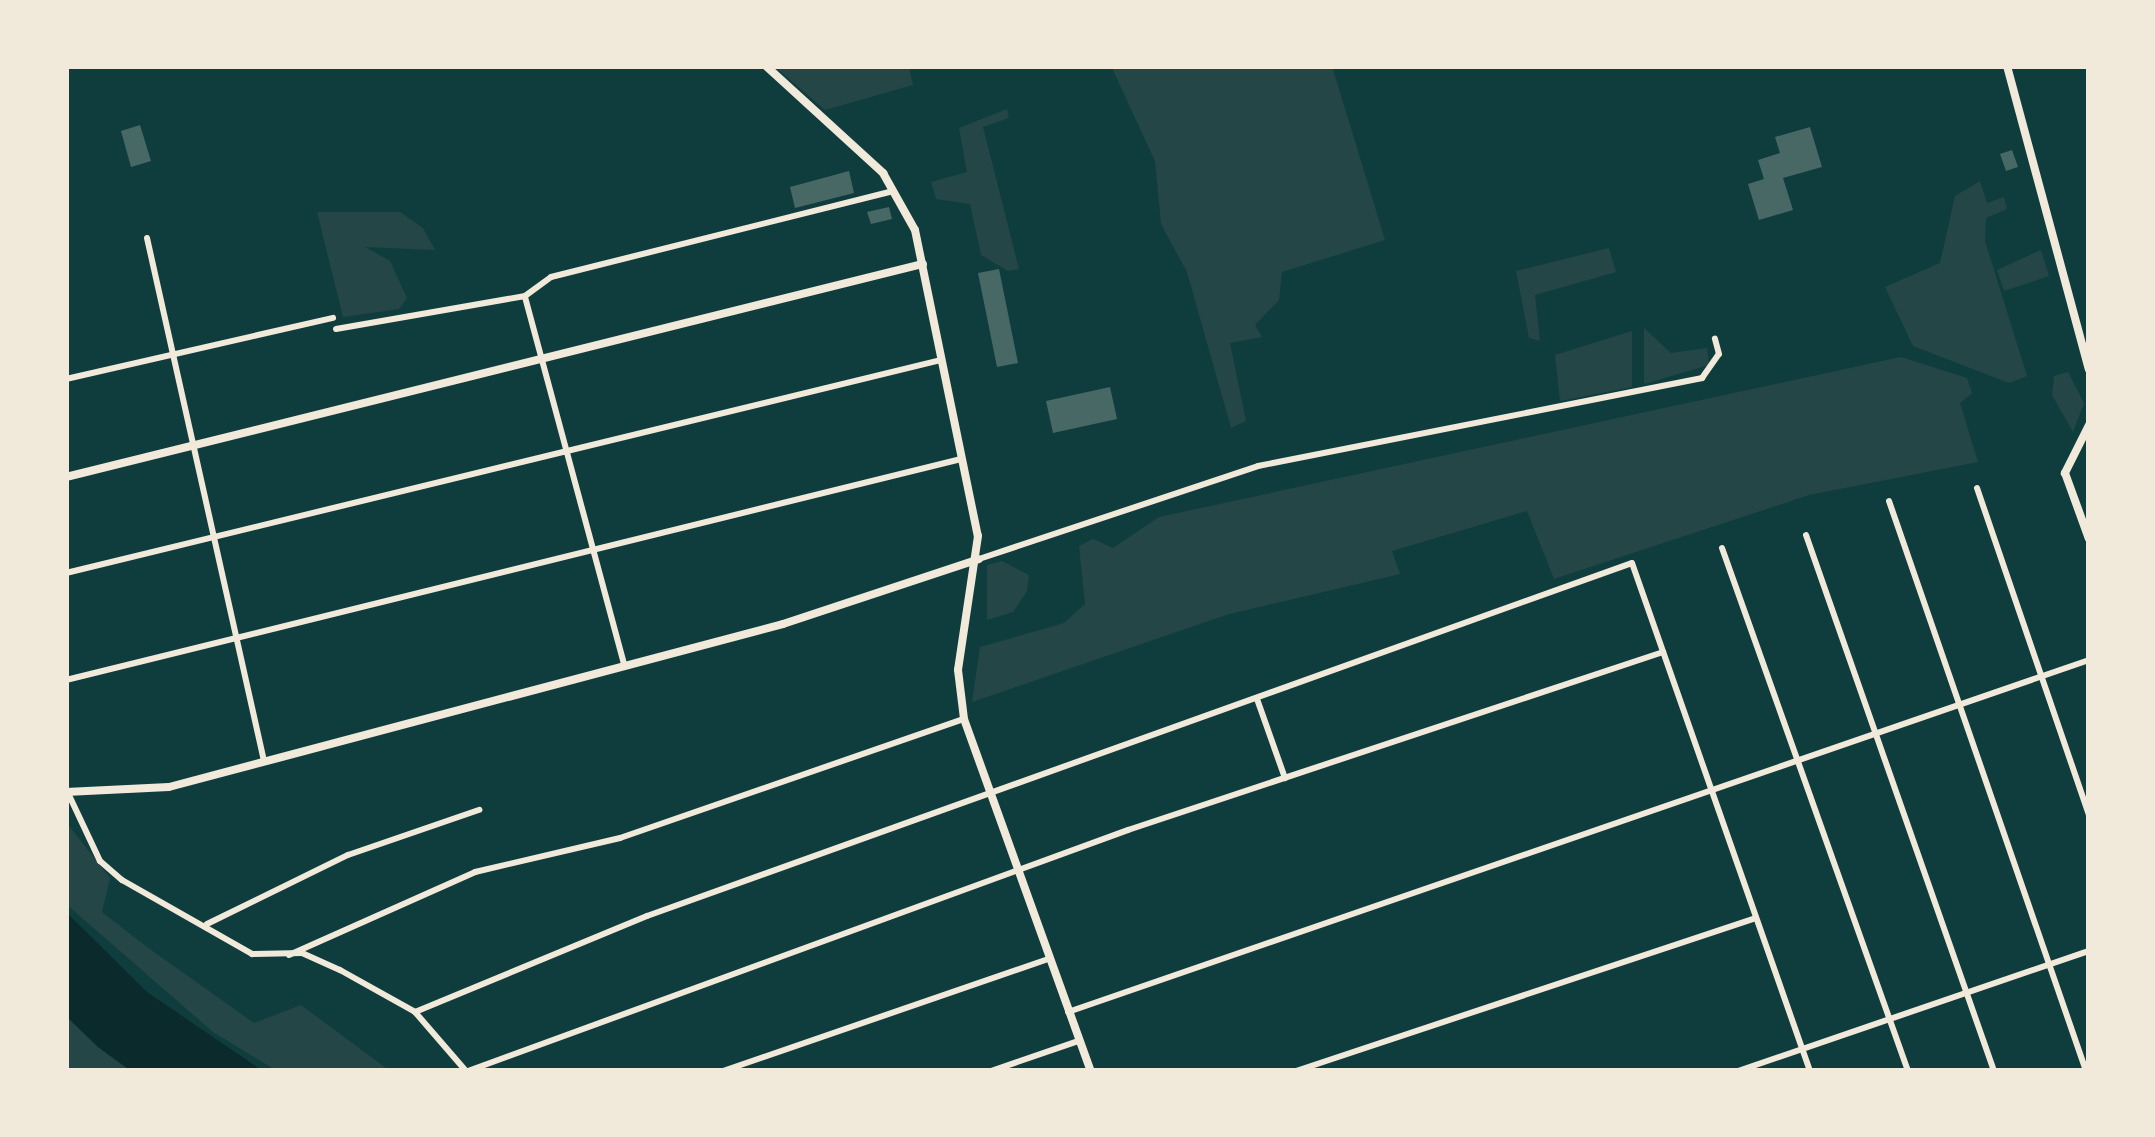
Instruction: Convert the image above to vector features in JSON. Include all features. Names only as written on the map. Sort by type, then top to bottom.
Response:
[{"type":"street","points":[[766,66],[896,189],[923,264],[979,559],[958,670],[964,719],[1090,1071]]},
{"type":"street","points":[[2007,66],[2089,369]]},
{"type":"street","points":[[336,329],[525,296],[551,277],[896,189]]},
{"type":"street","points":[[147,238],[166,357],[264,761]]},
{"type":"street","points":[[66,477],[923,264]]},
{"type":"street","points":[[525,296],[624,664]]},
{"type":"street","points":[[66,379],[334,318]]},
{"type":"street","points":[[67,792],[102,796],[264,761],[624,664],[979,559],[1258,466],[1702,377],[1719,354],[1715,339]]},
{"type":"street","points":[[66,573],[941,360]]},
{"type":"street","points":[[2089,425],[2065,473],[2089,538]]},
{"type":"street","points":[[66,680],[962,459]]},
{"type":"street","points":[[1977,488],[2089,814]]},
{"type":"street","points":[[1889,501],[1956,706],[2086,1071]]},
{"type":"street","points":[[1806,535],[1994,1071]]},
{"type":"street","points":[[1722,548],[1908,1071]]},
{"type":"street","points":[[415,1012],[989,796],[1632,563],[1810,1071]]},
{"type":"street","points":[[67,792],[100,861],[252,954],[289,955],[415,1012],[467,1071],[492,1068],[1285,778],[1663,652]]},
{"type":"street","points":[[1068,1012],[2089,660]]},
{"type":"street","points":[[1257,699],[1285,778]]},
{"type":"street","points":[[289,955],[475,872],[620,838],[964,719]]},
{"type":"street","points":[[207,924],[348,855],[479,810]]},
{"type":"street","points":[[1296,1071],[1753,919]]},
{"type":"street","points":[[1739,1071],[2089,951]]},
{"type":"street","points":[[723,1071],[1048,959]]},
{"type":"street","points":[[991,1071],[1078,1041]]},
{"type":"shaded area","points":[[774,66],[909,66],[913,85],[825,110]]},
{"type":"shaded area","points":[[1111,66],[1332,66],[1385,240],[1282,272],[1279,300],[1255,325],[1262,337],[1230,343],[1246,421],[1231,428],[1187,272],[1161,224],[1155,161]]},
{"type":"shaded area","points":[[1007,109],[1009,118],[983,127],[1019,269],[1008,271],[981,255],[970,204],[936,199],[931,182],[967,172],[959,128]]},
{"type":"shaded area","points":[[1980,181],[1987,203],[2004,197],[2007,209],[1986,218],[1985,241],[2027,376],[2009,383],[1913,346],[1885,287],[1940,263],[1955,196]]},
{"type":"shaded area","points":[[317,212],[400,212],[423,228],[435,250],[365,247],[390,261],[407,298],[399,309],[343,317]]},
{"type":"shaded area","points":[[1609,248],[1616,272],[1535,295],[1540,341],[1529,338],[1516,271]]},
{"type":"shaded area","points":[[2041,250],[2049,276],[2004,291],[1997,270]]},
{"type":"shaded area","points":[[1644,328],[1671,353],[1707,348],[1709,365],[1644,384]]},
{"type":"shaded area","points":[[1632,331],[1632,387],[1560,401],[1555,355]]},
{"type":"shaded area","points":[[1901,357],[1967,378],[1972,393],[1960,403],[1978,462],[1809,495],[1554,579],[1527,511],[1392,551],[1400,574],[1229,614],[972,702],[980,647],[1064,623],[1085,604],[1079,546],[1093,539],[1113,548],[1159,517]]},
{"type":"shaded area","points":[[2068,372],[2084,403],[2073,432],[2052,395],[2054,376]]},
{"type":"shaded area","points":[[1002,561],[1029,575],[1027,591],[1013,612],[987,620],[987,565]]},
{"type":"shaded area","points":[[66,822],[110,878],[102,912],[147,947],[254,1023],[301,1005],[390,1071],[277,1071],[213,1032],[66,904]]},
{"type":"shaded area","points":[[66,912],[147,992],[263,1071],[131,1071],[98,1047],[66,1016]]},
{"type":"shaded area","points":[[66,1016],[98,1047],[131,1071],[66,1071]]},
{"type":"building","points":[[140,125],[151,161],[131,167],[121,131]]},
{"type":"building","points":[[1810,127],[1822,167],[1783,178],[1793,210],[1759,220],[1748,184],[1764,179],[1758,160],[1780,153],[1775,137]]},
{"type":"building","points":[[2012,150],[2018,167],[2006,171],[2000,154]]},
{"type":"building","points":[[849,171],[854,193],[795,208],[790,187]]},
{"type":"building","points":[[889,207],[892,219],[871,224],[867,212]]},
{"type":"building","points":[[999,269],[1018,363],[997,367],[978,273]]},
{"type":"building","points":[[1110,387],[1117,419],[1053,433],[1046,401]]}]
